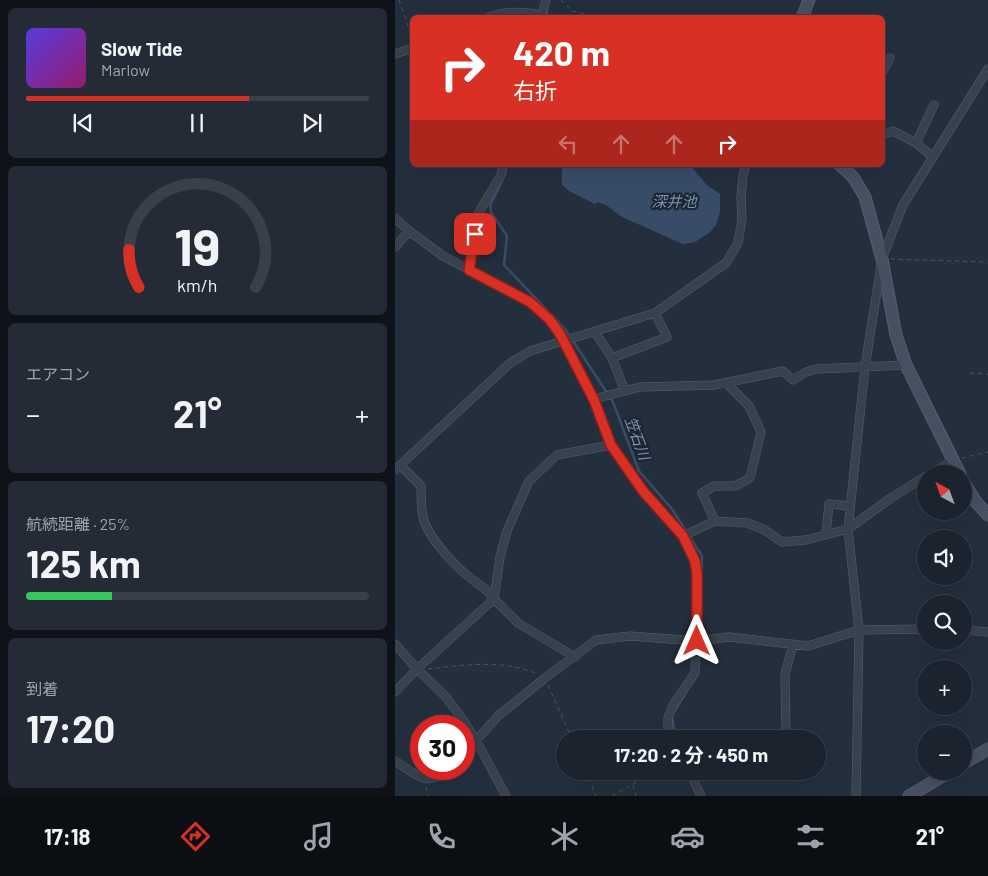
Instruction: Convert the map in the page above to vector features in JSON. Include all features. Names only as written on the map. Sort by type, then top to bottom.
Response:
[{"type":"street","points":[[542,15],[545,0]]},
{"type":"street","points":[[803,15],[809,0]]},
{"type":"street","points":[[493,15],[513,12],[535,15]]},
{"type":"street","points":[[395,54],[410,49]]},
{"type":"street","points":[[885,68],[890,58]]},
{"type":"street","points":[[856,796],[859,630],[848,529],[865,367],[882,259],[903,205],[988,69]]},
{"type":"street","points":[[915,143],[934,105]]},
{"type":"street","points":[[885,134],[893,131],[915,143],[933,157]]},
{"type":"street","points":[[469,270],[475,234],[475,219],[501,175],[503,167]]},
{"type":"street","points":[[575,657],[518,623],[494,599],[488,590],[465,573],[439,547],[427,529],[423,517],[421,486],[396,469],[509,364],[530,351],[655,313],[726,263],[738,244],[742,219],[743,175],[745,167]]},
{"type":"street","points":[[842,167],[853,178],[865,197],[882,259],[896,335],[906,365],[956,465]]},
{"type":"street","points":[[395,218],[409,232],[443,256],[530,302],[550,320],[564,341],[594,400],[611,445],[643,491],[683,536],[695,561],[697,574],[695,673],[673,705],[668,718],[669,730]]},
{"type":"street","points":[[395,247],[409,232]]},
{"type":"street","points":[[612,358],[667,337],[655,313]]},
{"type":"street","points":[[595,332],[612,358],[625,391]]},
{"type":"street","points":[[594,400],[640,387],[726,383],[783,371],[793,380],[806,372],[816,369],[906,365]]},
{"type":"street","points":[[715,521],[702,493],[714,486],[735,486],[750,478],[761,432],[749,406],[726,383]]},
{"type":"street","points":[[395,692],[417,669],[494,599],[500,557],[507,531],[529,481],[557,454],[611,445]]},
{"type":"street","points":[[946,465],[954,460]]},
{"type":"street","points":[[683,536],[715,521],[747,523],[763,529],[782,542],[806,540],[848,529],[917,482]]},
{"type":"street","points":[[973,497],[988,515]]},
{"type":"street","points":[[825,534],[829,504],[850,506]]},
{"type":"street","points":[[476,740],[498,716],[596,640],[630,636],[697,641],[729,637],[808,646],[859,630],[917,629]]},
{"type":"street","points":[[972,631],[988,632]]},
{"type":"street","points":[[395,644],[445,696],[476,740],[506,796]]},
{"type":"street","points":[[786,730],[785,674],[793,644]]},
{"type":"street","points":[[972,758],[988,749]]},
{"type":"street","points":[[395,761],[410,770]]},
{"type":"street","points":[[693,780],[701,796]]},
{"type":"street","points":[[909,796],[936,780]]},
{"type":"path","points":[[399,0],[407,22],[410,38]]},
{"type":"path","points":[[561,0],[572,11],[589,15]]},
{"type":"path","points":[[882,259],[988,262]]},
{"type":"path","points":[[970,372],[988,374]]},
{"type":"path","points":[[954,460],[988,452]]},
{"type":"path","points":[[417,669],[462,664],[527,670],[545,678],[568,730]]},
{"type":"path","points":[[424,780],[428,796]]},
{"type":"path","points":[[590,780],[596,796]]},
{"type":"path","points":[[612,796],[641,780]]},
{"type":"path","points":[[633,784],[636,796]]},
{"type":"water","name":"深井池","points":[[562,167],[692,167],[707,185],[720,194],[720,212],[716,225],[709,233],[695,242],[683,244],[622,217],[606,205],[598,202],[595,204],[569,191],[562,185]]},
{"type":"waterway","name":"笠石川","points":[[546,15],[547,11]]},
{"type":"waterway","name":"笠石川","points":[[504,176],[506,167]]},
{"type":"waterway","name":"笠石川","points":[[501,183],[490,206],[491,212],[507,236],[504,265],[565,329],[613,402],[639,471],[672,509],[702,556],[700,614]]},
{"type":"waterway","name":"笠石川","points":[[674,730],[672,715],[684,696]]},
{"type":"route","points":[[475,234],[469,270],[530,302],[550,320],[560,334],[594,400],[611,445],[643,491],[683,536],[695,561],[697,574],[697,641]]}]
